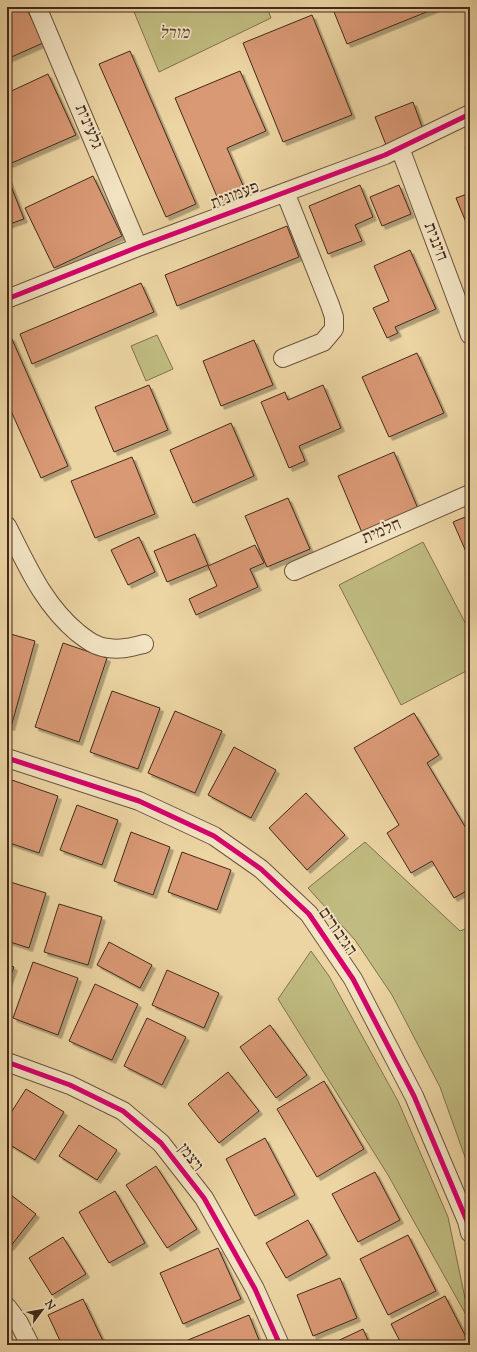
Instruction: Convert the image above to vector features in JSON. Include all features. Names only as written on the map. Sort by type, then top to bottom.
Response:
[{"type":"street","name":"גלעינית","points":[[37,7],[138,247]]},
{"type":"street","name":"פעמונית","points":[[7,299],[138,247],[400,148],[470,114]]},
{"type":"street","name":"חיננית","points":[[400,148],[470,335]]},
{"type":"street","points":[[283,358],[323,342],[334,329],[334,317],[330,305],[285,192]]},
{"type":"street","name":"חלמית","points":[[294,571],[470,494]]},
{"type":"street","points":[[7,526],[36,584],[50,604],[70,626],[89,642],[107,648],[124,649],[144,644]]},
{"type":"street","name":"הגיבורים","points":[[7,758],[139,801],[214,836],[261,869],[309,914],[353,979],[410,1090],[469,1224]]},
{"type":"street","name":"ויצמן","points":[[7,1062],[70,1086],[123,1111],[161,1144],[204,1198],[255,1289],[280,1345]]},
{"type":"street","points":[[7,1307],[19,1323],[30,1345]]},
{"type":"green space","name":"מורל","points":[[132,7],[267,7],[271,18],[159,72]]},
{"type":"green space","points":[[157,335],[173,369],[146,381],[131,346]]},
{"type":"green space","points":[[423,542],[470,632],[470,669],[401,705],[339,585]]},
{"type":"green space","points":[[365,842],[460,931],[470,927],[470,1171],[440,1087],[392,995],[355,940],[308,888]]},
{"type":"green space","points":[[311,951],[329,976],[398,1101],[448,1217],[470,1322],[388,1175],[278,999]]},
{"type":"building","points":[[7,7],[26,7],[43,43],[7,59]]},
{"type":"building","points":[[332,7],[439,7],[347,44]]},
{"type":"building","points":[[312,15],[352,115],[283,142],[243,43]]},
{"type":"building","points":[[130,51],[196,204],[166,217],[99,64]]},
{"type":"building","points":[[240,71],[266,131],[227,148],[244,188],[218,199],[175,98]]},
{"type":"building","points":[[48,74],[76,135],[7,165],[7,93]]},
{"type":"building","points":[[413,102],[425,135],[388,150],[375,117]]},
{"type":"building","points":[[470,146],[470,159],[465,148]]},
{"type":"building","points":[[7,176],[24,219],[7,225]]},
{"type":"building","points":[[93,176],[122,236],[54,268],[25,208]]},
{"type":"building","points":[[360,185],[373,217],[355,225],[362,241],[328,254],[309,206]]},
{"type":"building","points":[[399,185],[411,214],[382,226],[370,197]]},
{"type":"building","points":[[470,193],[470,232],[456,198]]},
{"type":"building","points":[[287,226],[299,257],[177,306],[165,275]]},
{"type":"building","points":[[410,250],[436,309],[395,327],[398,333],[387,338],[373,308],[389,301],[374,266]]},
{"type":"building","points":[[141,283],[154,312],[32,364],[20,334]]},
{"type":"building","points":[[11,337],[68,466],[41,478],[7,402],[7,339]]},
{"type":"building","points":[[254,340],[273,385],[221,406],[203,361]]},
{"type":"building","points":[[417,353],[444,413],[389,437],[362,377]]},
{"type":"building","points":[[149,385],[168,430],[114,452],[95,407]]},
{"type":"building","points":[[323,385],[341,428],[299,446],[305,461],[289,468],[261,402],[285,392],[288,400]]},
{"type":"building","points":[[231,423],[254,476],[193,503],[170,450]]},
{"type":"building","points":[[394,452],[419,511],[363,535],[338,476]]},
{"type":"building","points":[[132,457],[155,514],[95,538],[71,481]]},
{"type":"building","points":[[288,498],[310,549],[267,567],[245,516]]},
{"type":"building","points":[[470,515],[470,561],[453,522]]},
{"type":"building","points":[[195,534],[208,565],[167,582],[154,551]]},
{"type":"building","points":[[139,537],[155,572],[128,585],[111,550]]},
{"type":"building","points":[[255,545],[264,563],[250,569],[258,587],[196,615],[189,599],[217,586],[208,566]]},
{"type":"building","points":[[7,633],[35,641],[11,727],[7,726]]},
{"type":"building","points":[[63,643],[107,658],[79,742],[35,727]]},
{"type":"building","points":[[112,691],[160,708],[138,769],[90,752]]},
{"type":"building","points":[[175,711],[222,731],[195,793],[148,773]]},
{"type":"building","points":[[414,713],[439,755],[427,763],[470,835],[470,889],[454,898],[432,861],[411,873],[387,833],[399,825],[354,748]]},
{"type":"building","points":[[234,747],[276,770],[251,818],[208,795]]},
{"type":"building","points":[[9,779],[58,796],[39,853],[7,842],[7,785]]},
{"type":"building","points":[[306,793],[345,835],[307,870],[269,828]]},
{"type":"building","points":[[77,805],[118,820],[102,865],[60,850]]},
{"type":"building","points":[[131,832],[170,847],[153,895],[114,881]]},
{"type":"building","points":[[182,852],[231,870],[217,910],[168,892]]},
{"type":"building","points":[[7,881],[46,893],[29,948],[7,941]]},
{"type":"building","points":[[59,904],[102,917],[88,965],[44,952]]},
{"type":"building","points":[[109,942],[152,965],[140,988],[97,965]]},
{"type":"building","points":[[33,962],[78,978],[58,1035],[13,1018]]},
{"type":"building","points":[[7,964],[14,967],[7,986]]},
{"type":"building","points":[[167,970],[219,993],[204,1028],[152,1005]]},
{"type":"building","points":[[95,984],[138,1004],[112,1060],[69,1041]]},
{"type":"building","points":[[147,1018],[186,1037],[162,1085],[124,1066]]},
{"type":"building","points":[[270,1025],[307,1075],[276,1098],[240,1047]]},
{"type":"building","points":[[228,1072],[259,1111],[219,1143],[188,1104]]},
{"type":"building","points":[[324,1081],[364,1149],[317,1177],[277,1109]]},
{"type":"building","points":[[26,1089],[64,1112],[35,1160],[7,1143],[7,1119]]},
{"type":"building","points":[[79,1125],[117,1150],[97,1180],[59,1156]]},
{"type":"building","points":[[265,1138],[295,1195],[255,1216],[226,1159]]},
{"type":"building","points":[[156,1166],[197,1229],[167,1248],[126,1185]]},
{"type":"building","points":[[375,1172],[400,1220],[358,1242],[332,1194]]},
{"type":"building","points":[[115,1191],[145,1243],[109,1263],[79,1212]]},
{"type":"building","points":[[7,1192],[36,1214],[10,1247],[7,1245]]},
{"type":"building","points":[[308,1220],[327,1255],[286,1278],[266,1243]]},
{"type":"building","points":[[408,1235],[436,1291],[388,1315],[360,1259]]},
{"type":"building","points":[[63,1237],[86,1274],[52,1295],[29,1258]]},
{"type":"building","points":[[218,1248],[241,1299],[183,1324],[160,1273]]},
{"type":"building","points":[[340,1278],[357,1318],[313,1336],[297,1295]]},
{"type":"building","points":[[445,1296],[470,1345],[402,1345],[391,1324]]},
{"type":"building","points":[[83,1299],[104,1343],[101,1345],[62,1345],[48,1315]]},
{"type":"building","points":[[249,1315],[261,1345],[190,1345],[188,1340]]},
{"type":"building","points":[[363,1329],[370,1345],[329,1345]]},
{"type":"cycle path","points":[[7,299],[138,247],[385,155],[470,114]]},
{"type":"cycle path","points":[[7,758],[139,801],[214,836],[261,869],[309,914],[353,979],[414,1096],[467,1221],[470,1233]]},
{"type":"cycle path","points":[[7,1062],[70,1085],[123,1111],[161,1143],[204,1198],[255,1289],[280,1345]]}]
